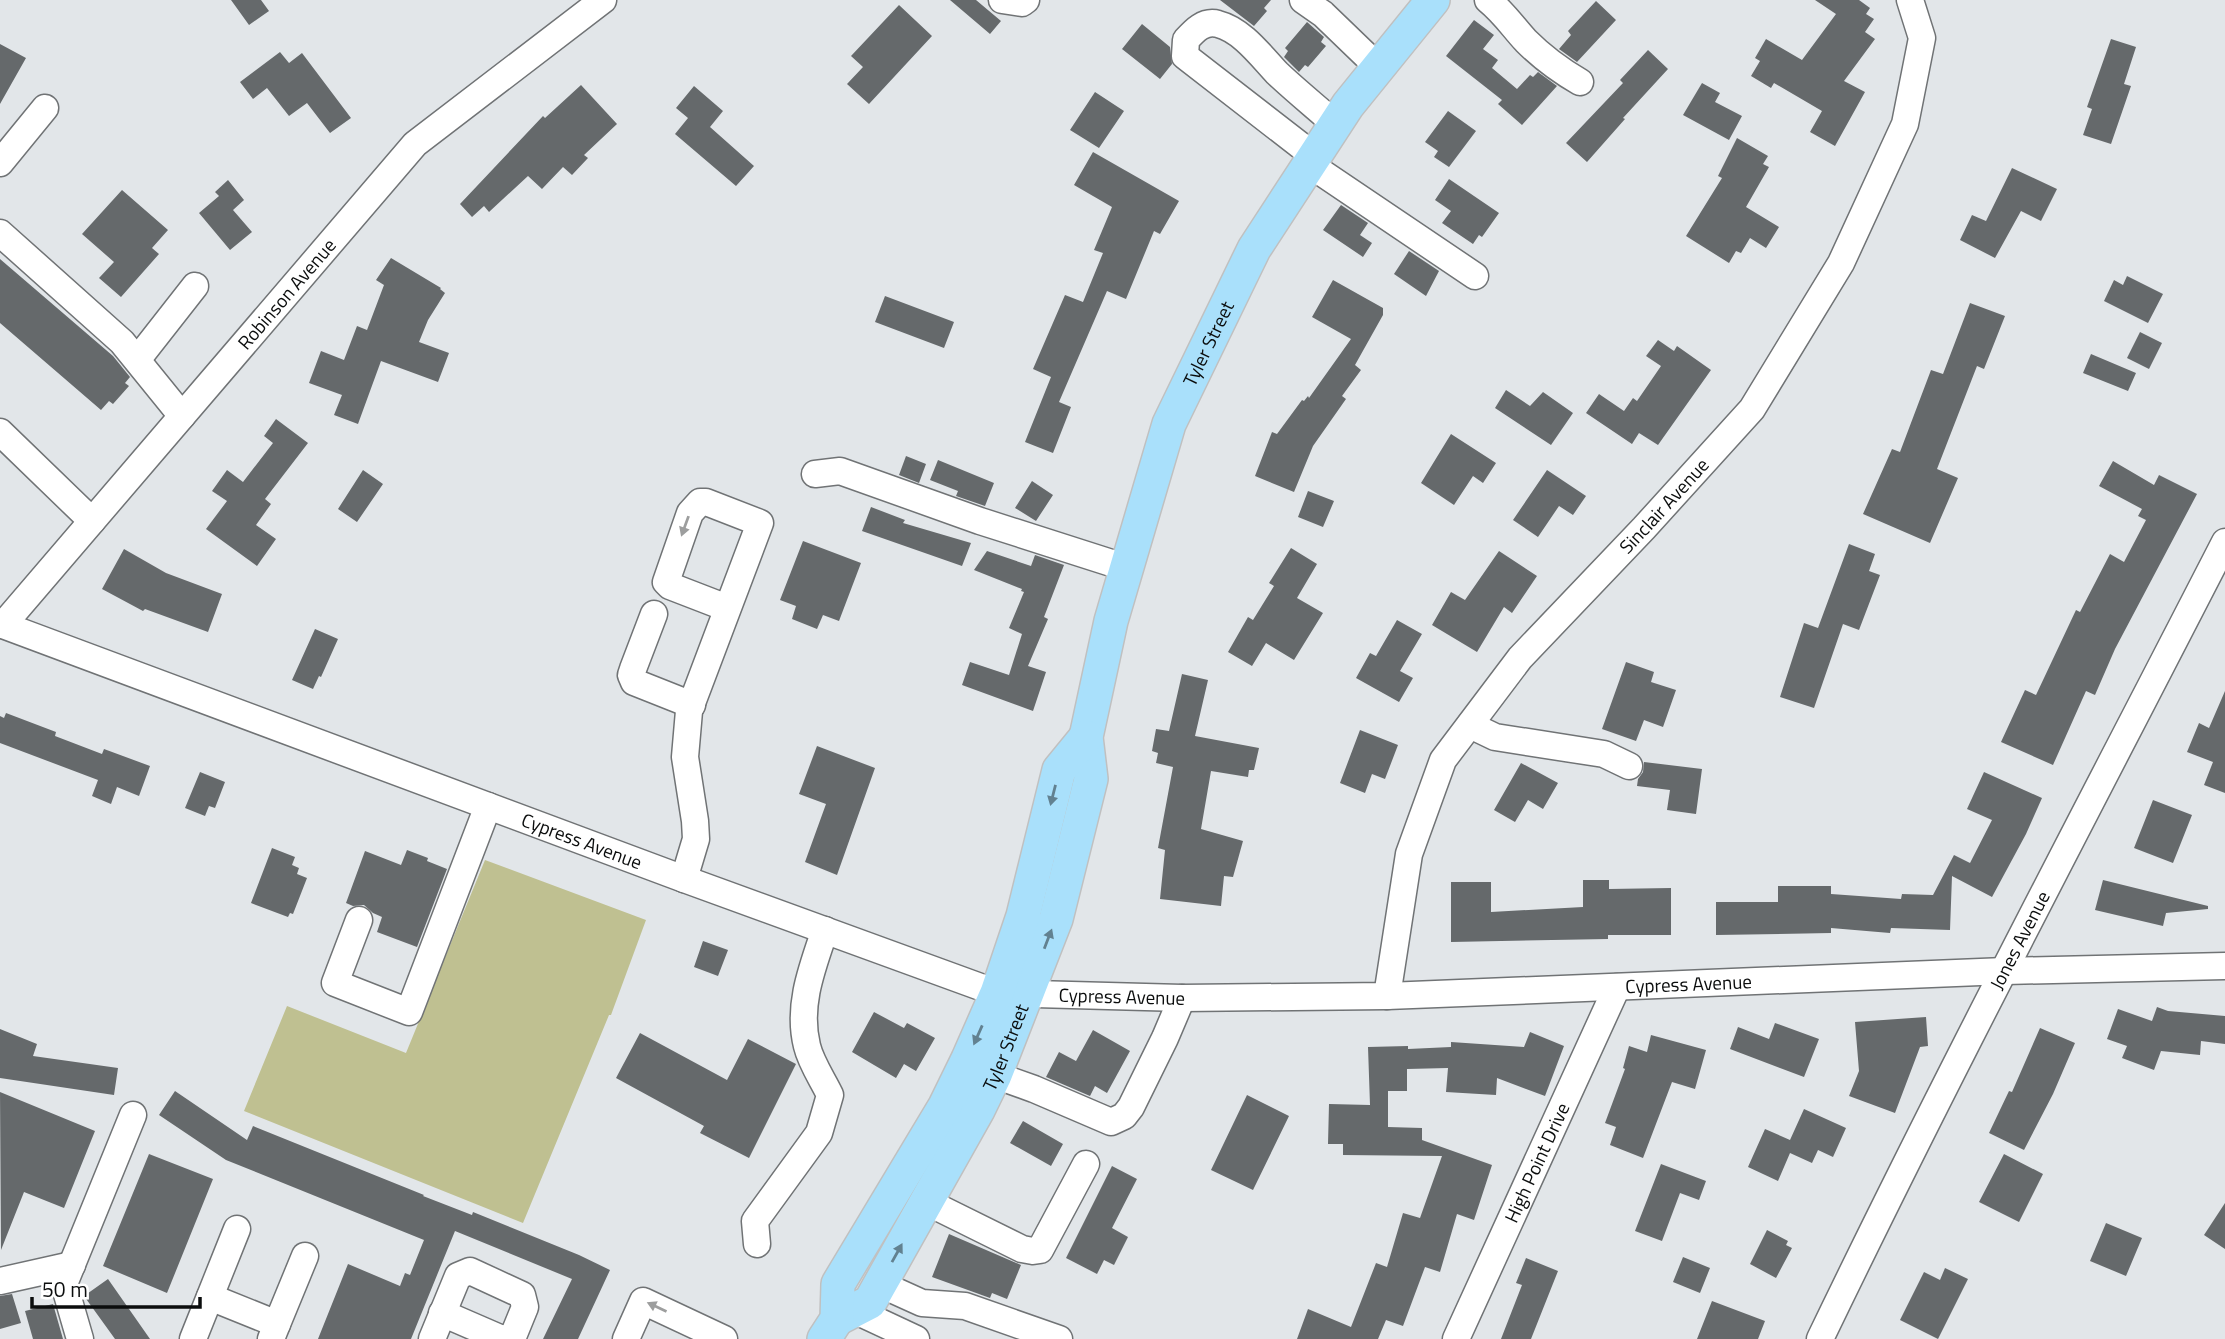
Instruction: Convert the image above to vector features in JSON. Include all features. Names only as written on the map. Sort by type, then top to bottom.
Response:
[{"type":"main road","name":"Tyler Street","points":[[838,1322],[838,1284],[1056,919],[1091,779],[1086,737],[1111,621],[1170,424],[1254,249],[1335,124],[1433,0]]},
{"type":"main road","name":"Tyler Street","points":[[838,1322],[870,1302],[995,1075],[1013,993]]},
{"type":"street","name":"Robinson Avenue","points":[[1,624],[415,144],[603,0]]},
{"type":"street","points":[[1002,0],[1023,3],[1027,0]]},
{"type":"street","points":[[1304,0],[1323,14],[1378,67]]},
{"type":"street","points":[[1488,0],[1505,13],[1526,41],[1580,82]]},
{"type":"street","name":"Sinclair Avenue","points":[[1387,996],[1409,854],[1443,760],[1520,658],[1644,528],[1752,409],[1841,263],[1905,124],[1922,38],[1910,0]]},
{"type":"street","points":[[1335,124],[1246,40],[1218,24],[1205,24],[1186,40],[1185,56],[1311,160],[1475,276]]},
{"type":"street","points":[[0,163],[45,108]]},
{"type":"street","points":[[0,233],[122,342],[182,416]]},
{"type":"street","points":[[137,360],[195,286]]},
{"type":"street","points":[[0,432],[92,521]]},
{"type":"street","points":[[814,474],[840,471],[980,521],[1127,568]]},
{"type":"street","points":[[684,879],[695,839],[695,821],[685,757],[692,705],[760,523],[700,502],[690,513],[666,582],[670,586],[727,608]]},
{"type":"street","name":"Jones Avenue","points":[[1820,1339],[1906,1160],[2006,971],[2225,542]]},
{"type":"street","points":[[654,614],[631,675],[634,682],[640,685],[692,705]]},
{"type":"street","name":"Cypress Avenue","points":[[1,624],[684,879],[1013,993],[1182,998],[1387,996],[2006,971],[2225,966]]},
{"type":"street","points":[[1470,725],[1495,737],[1604,754],[1629,766]]},
{"type":"street","points":[[359,920],[335,983],[409,1012],[488,806]]},
{"type":"street","points":[[757,1244],[755,1221],[818,1133],[830,1095],[807,1048],[803,1017],[807,981],[825,930]]},
{"type":"street","name":"High Point Drive","points":[[1456,1339],[1617,987]]},
{"type":"street","points":[[995,1075],[1111,1122],[1117,1120],[1130,1107],[1182,998]]},
{"type":"street","points":[[80,1339],[64,1284],[133,1115]]},
{"type":"street","points":[[925,1201],[1022,1249],[1040,1250],[1086,1164]]},
{"type":"street","points":[[193,1339],[237,1229]]},
{"type":"street","points":[[210,1297],[274,1331],[306,1256]]},
{"type":"street","points":[[0,1281],[72,1265]]},
{"type":"street","points":[[432,1339],[442,1313],[458,1276],[470,1271],[522,1295],[525,1307],[514,1334],[503,1339],[442,1313]]},
{"type":"street","points":[[880,1284],[922,1303],[965,1306],[1059,1339]]},
{"type":"street","points":[[626,1339],[643,1301],[724,1339]]},
{"type":"street","points":[[838,1322],[916,1339]]},
{"type":"green space","points":[[485,860],[646,920],[611,1015],[523,1223],[244,1111],[287,1006],[406,1053]]},
{"type":"building","points":[[231,0],[261,0],[269,11],[249,25]]},
{"type":"building","points":[[950,0],[976,0],[1001,21],[990,34]]},
{"type":"building","points":[[1220,0],[1271,0],[1264,8],[1267,11],[1254,26]]},
{"type":"building","points":[[1815,0],[1859,0],[1870,8],[1866,14],[1874,19],[1865,32],[1875,39],[1844,81],[1865,92],[1835,146],[1810,132],[1822,111],[1774,83],[1771,88],[1751,76],[1760,61],[1755,58],[1766,39],[1802,60],[1836,14]]},
{"type":"building","points":[[1596,1],[1616,20],[1577,62],[1559,49],[1571,35],[1568,31]]},
{"type":"building","points":[[899,5],[932,36],[869,104],[847,84],[863,67],[851,56]]},
{"type":"building","points":[[1474,20],[1494,35],[1483,49],[1498,60],[1492,68],[1517,89],[1530,75],[1533,77],[1538,72],[1557,86],[1522,125],[1498,104],[1502,100],[1446,56]]},
{"type":"building","points":[[1307,22],[1324,37],[1321,42],[1326,46],[1308,67],[1305,65],[1299,72],[1284,57],[1288,51],[1285,48]]},
{"type":"building","points":[[1142,24],[1170,47],[1172,64],[1160,79],[1122,49]]},
{"type":"building","points":[[2111,39],[2136,47],[2124,84],[2131,86],[2111,144],[2083,135],[2092,109],[2087,107]]},
{"type":"building","points":[[0,44],[26,58],[0,104]]},
{"type":"building","points":[[1648,50],[1668,69],[1587,162],[1566,143],[1623,83],[1620,80]]},
{"type":"building","points":[[280,52],[289,63],[302,53],[351,118],[330,133],[307,103],[289,116],[267,88],[253,99],[240,82]]},
{"type":"building","points":[[1702,83],[1720,93],[1715,102],[1742,116],[1729,140],[1683,115]]},
{"type":"building","points":[[581,85],[617,124],[584,155],[588,158],[572,175],[563,167],[542,189],[528,176],[489,212],[484,206],[472,217],[460,204],[543,116],[545,118]]},
{"type":"building","points":[[694,86],[723,111],[710,127],[754,166],[736,186],[675,134],[688,118],[676,108]]},
{"type":"building","points":[[1095,92],[1124,111],[1099,148],[1070,130]]},
{"type":"building","points":[[1448,111],[1476,131],[1449,167],[1434,157],[1438,151],[1425,142]]},
{"type":"building","points":[[1737,138],[1768,156],[1763,164],[1769,167],[1746,207],[1779,227],[1766,248],[1750,238],[1741,253],[1736,251],[1729,263],[1686,236],[1722,178],[1718,176]]},
{"type":"building","points":[[1093,152],[1179,201],[1160,234],[1154,231],[1126,299],[1107,291],[1059,402],[1071,407],[1053,453],[1025,442],[1051,377],[1033,369],[1065,295],[1083,302],[1103,253],[1094,250],[1112,207],[1074,185]]},
{"type":"building","points":[[2012,168],[2057,189],[2041,221],[2021,211],[1995,258],[1960,240],[1972,215],[1986,221]]},
{"type":"building","points":[[1449,179],[1499,213],[1482,237],[1479,235],[1473,244],[1442,223],[1451,211],[1435,200]]},
{"type":"building","points":[[228,180],[244,200],[233,210],[252,232],[230,250],[199,213],[219,196],[215,192]]},
{"type":"building","points":[[122,190],[168,230],[152,248],[159,254],[121,297],[99,278],[114,262],[82,234]]},
{"type":"building","points":[[1341,205],[1368,223],[1360,235],[1372,243],[1363,257],[1323,230]]},
{"type":"building","points":[[1409,251],[1439,271],[1426,296],[1394,274]]},
{"type":"building","points":[[391,258],[445,293],[428,320],[419,342],[449,353],[438,382],[381,361],[358,424],[334,415],[342,395],[309,383],[321,351],[344,360],[357,326],[367,330],[384,285],[376,280]]},
{"type":"building","points":[[0,259],[113,356],[130,377],[125,383],[129,386],[113,404],[109,401],[101,410],[0,323]]},
{"type":"building","points":[[2127,276],[2163,294],[2148,323],[2104,301],[2114,280],[2123,285]]},
{"type":"building","points":[[1333,280],[1383,308],[1383,315],[1355,365],[1361,370],[1342,396],[1346,399],[1313,446],[1294,492],[1255,476],[1272,432],[1277,434],[1302,400],[1308,396],[1309,398],[1351,339],[1312,317]]},
{"type":"building","points":[[885,296],[954,322],[944,348],[875,322]]},
{"type":"building","points":[[1970,303],[2005,316],[1984,369],[1977,366],[1937,469],[1958,478],[1930,543],[1863,514],[1892,449],[1900,452],[1931,370],[1943,374]]},
{"type":"building","points":[[2140,332],[2162,343],[2149,369],[2127,358]]},
{"type":"building","points":[[1658,340],[1674,351],[1677,346],[1711,370],[1658,445],[1639,433],[1632,444],[1586,413],[1599,394],[1624,411],[1633,398],[1637,401],[1661,366],[1646,356]]},
{"type":"building","points":[[2091,354],[2136,373],[2128,391],[2083,373]]},
{"type":"building","points":[[1506,390],[1530,406],[1543,392],[1573,413],[1551,445],[1495,408]]},
{"type":"building","points":[[276,419],[308,443],[265,499],[271,504],[256,525],[276,539],[257,566],[206,529],[227,501],[212,491],[227,470],[243,482],[273,443],[264,436]]},
{"type":"building","points":[[1451,434],[1496,463],[1483,483],[1473,476],[1454,505],[1421,483]]},
{"type":"building","points":[[906,456],[926,464],[919,483],[899,475]]},
{"type":"building","points":[[938,460],[994,483],[985,506],[956,496],[958,491],[930,480]]},
{"type":"building","points":[[2113,461],[2154,485],[2159,475],[2197,494],[2115,649],[2095,695],[2086,691],[2053,765],[2001,742],[2025,690],[2036,695],[2076,610],[2080,612],[2110,554],[2124,562],[2146,520],[2138,516],[2142,509],[2099,486]]},
{"type":"building","points":[[363,470],[383,484],[357,522],[338,509]]},
{"type":"building","points":[[1547,470],[1586,496],[1573,515],[1559,506],[1538,537],[1513,520]]},
{"type":"building","points":[[1032,481],[1053,495],[1036,521],[1015,508]]},
{"type":"building","points":[[1308,491],[1334,501],[1323,527],[1298,517]]},
{"type":"building","points":[[871,507],[905,520],[903,523],[971,543],[962,566],[862,531]]},
{"type":"building","points":[[803,541],[861,563],[839,621],[823,615],[817,629],[792,619],[796,606],[780,600]]},
{"type":"building","points":[[1849,544],[1875,554],[1869,571],[1880,575],[1859,630],[1843,624],[1814,708],[1780,697],[1804,623],[1818,628]]},
{"type":"building","points":[[1291,548],[1317,564],[1297,598],[1323,613],[1294,660],[1266,643],[1252,666],[1228,652],[1248,617],[1253,620],[1274,586],[1269,583]]},
{"type":"building","points":[[124,549],[166,573],[222,594],[208,632],[145,609],[143,611],[102,589]]},
{"type":"building","points":[[987,551],[1031,566],[1035,555],[1064,565],[1044,617],[1048,619],[1028,666],[1046,672],[1033,711],[962,685],[970,662],[1009,675],[1022,634],[1009,628],[1024,592],[1022,589],[974,570]]},
{"type":"building","points":[[1499,551],[1537,576],[1512,613],[1504,607],[1477,652],[1432,625],[1451,592],[1465,600]]},
{"type":"building","points":[[1397,620],[1422,634],[1400,671],[1413,678],[1399,702],[1356,678],[1370,653],[1376,656]]},
{"type":"building","points":[[315,629],[338,639],[313,689],[292,680]]},
{"type":"building","points":[[1626,662],[1654,672],[1651,682],[1676,690],[1663,727],[1644,720],[1636,741],[1602,729]]},
{"type":"building","points":[[1182,674],[1208,680],[1195,736],[1259,748],[1254,770],[1249,770],[1248,777],[1211,771],[1201,829],[1243,841],[1233,877],[1224,876],[1221,906],[1160,899],[1165,850],[1158,848],[1173,767],[1156,763],[1158,753],[1152,751],[1156,729],[1169,731]]},
{"type":"building","points":[[2225,691],[2225,793],[2204,785],[2213,762],[2187,752],[2199,723],[2209,728]]},
{"type":"building","points":[[6,713],[56,732],[55,736],[102,754],[104,749],[150,766],[139,796],[117,787],[111,804],[92,796],[98,780],[0,743],[0,716],[4,718]]},
{"type":"building","points":[[1360,730],[1398,745],[1385,779],[1372,774],[1365,793],[1340,783]]},
{"type":"building","points":[[817,746],[875,768],[837,875],[805,862],[826,804],[799,794]]},
{"type":"building","points":[[1644,762],[1702,769],[1696,814],[1667,810],[1670,790],[1637,786]]},
{"type":"building","points":[[1521,763],[1558,783],[1543,809],[1528,800],[1515,822],[1494,810]]},
{"type":"building","points":[[200,772],[225,782],[215,808],[209,806],[205,816],[185,808]]},
{"type":"building","points":[[1984,772],[2042,798],[1992,897],[1952,876],[1950,930],[1891,928],[1890,933],[1831,928],[1831,933],[1716,935],[1716,902],[1778,902],[1778,886],[1831,886],[1831,894],[1901,899],[1902,894],[1933,895],[1954,855],[1970,863],[1992,820],[1967,809]]},
{"type":"building","points":[[2153,800],[2192,815],[2173,863],[2134,848]]},
{"type":"building","points":[[272,848],[295,857],[292,865],[299,868],[297,874],[307,878],[293,914],[290,913],[288,917],[251,903]]},
{"type":"building","points":[[407,850],[447,869],[417,947],[377,932],[382,917],[364,905],[353,906],[346,903],[365,851],[401,865]]},
{"type":"building","points":[[1583,880],[1609,880],[1609,889],[1671,888],[1671,935],[1451,942],[1451,882],[1491,882],[1491,912],[1583,907]]},
{"type":"building","points":[[2103,880],[2208,906],[2208,909],[2166,913],[2163,926],[2095,910]]},
{"type":"building","points":[[703,941],[728,950],[718,976],[694,967]]},
{"type":"building","points":[[2157,1007],[2168,1011],[2225,1016],[2225,1044],[2201,1041],[2200,1055],[2161,1051],[2154,1070],[2122,1058],[2127,1046],[2107,1039],[2118,1009],[2152,1021]]},
{"type":"building","points":[[874,1012],[904,1028],[907,1023],[935,1038],[916,1071],[904,1064],[896,1078],[852,1052]]},
{"type":"building","points":[[1926,1017],[1928,1046],[1920,1047],[1895,1113],[1849,1096],[1859,1071],[1855,1022]]},
{"type":"building","points":[[1775,1023],[1819,1039],[1804,1077],[1730,1049],[1738,1027],[1769,1039]]},
{"type":"building","points":[[2040,1028],[2075,1043],[2024,1150],[1989,1133],[2009,1091],[2012,1092]]},
{"type":"building","points":[[0,1029],[37,1044],[33,1056],[118,1068],[114,1095],[0,1078]]},
{"type":"building","points":[[1093,1030],[1130,1051],[1107,1093],[1095,1086],[1090,1096],[1046,1077],[1059,1052],[1076,1061]]},
{"type":"building","points":[[1530,1032],[1564,1046],[1545,1096],[1497,1078],[1496,1095],[1446,1092],[1448,1068],[1407,1069],[1407,1091],[1388,1091],[1388,1127],[1422,1128],[1422,1140],[1492,1165],[1474,1220],[1457,1214],[1440,1272],[1425,1267],[1403,1326],[1386,1320],[1378,1339],[1297,1339],[1308,1309],[1351,1327],[1376,1263],[1387,1267],[1403,1213],[1420,1218],[1442,1156],[1343,1155],[1343,1144],[1328,1144],[1329,1104],[1370,1105],[1368,1047],[1451,1047],[1451,1042],[1524,1047]]},
{"type":"building","points":[[640,1033],[727,1080],[748,1039],[796,1064],[749,1158],[700,1133],[704,1126],[616,1078]]},
{"type":"building","points":[[1651,1035],[1706,1050],[1695,1089],[1672,1082],[1643,1158],[1610,1145],[1616,1127],[1605,1123],[1625,1069],[1623,1068],[1629,1046],[1647,1052]]},
{"type":"building","points":[[175,1091],[247,1140],[253,1126],[423,1196],[472,1215],[473,1212],[610,1270],[578,1339],[543,1339],[572,1279],[455,1231],[411,1339],[318,1339],[348,1264],[400,1286],[405,1273],[410,1275],[424,1240],[226,1160],[159,1115]]},
{"type":"building","points":[[0,1092],[95,1131],[64,1208],[24,1192],[1,1250]]},
{"type":"building","points":[[1247,1095],[1289,1116],[1253,1190],[1211,1170]]},
{"type":"building","points":[[1804,1109],[1846,1128],[1833,1157],[1818,1150],[1812,1163],[1790,1153],[1778,1181],[1748,1167],[1765,1129],[1790,1140]]},
{"type":"building","points":[[1023,1121],[1063,1144],[1051,1166],[1010,1143]]},
{"type":"building","points":[[149,1154],[213,1179],[167,1293],[103,1266]]},
{"type":"building","points":[[2004,1154],[2043,1174],[2019,1222],[1979,1202]]},
{"type":"building","points":[[1661,1164],[1706,1181],[1699,1200],[1680,1193],[1662,1241],[1635,1231]]},
{"type":"building","points":[[1112,1166],[1137,1179],[1112,1228],[1128,1237],[1114,1265],[1104,1260],[1097,1274],[1066,1258]]},
{"type":"building","points":[[2225,1203],[2225,1249],[2204,1235]]},
{"type":"building","points":[[2106,1223],[2142,1238],[2126,1276],[2090,1261]]},
{"type":"building","points":[[1767,1230],[1788,1241],[1786,1245],[1792,1248],[1776,1278],[1750,1264]]},
{"type":"building","points":[[949,1234],[1021,1265],[1007,1299],[992,1293],[990,1298],[932,1277]]},
{"type":"building","points":[[1683,1257],[1710,1268],[1700,1293],[1673,1282]]},
{"type":"building","points":[[1526,1258],[1558,1271],[1531,1339],[1501,1339],[1522,1285],[1516,1283]]},
{"type":"building","points":[[1945,1268],[1968,1279],[1938,1339],[1900,1320],[1924,1272],[1940,1280]]},
{"type":"building","points":[[108,1279],[150,1339],[115,1339],[84,1296]]},
{"type":"building","points":[[12,1294],[21,1323],[0,1329],[0,1296]]},
{"type":"building","points":[[1712,1301],[1765,1321],[1758,1339],[1697,1339]]},
{"type":"building","points":[[53,1304],[63,1339],[33,1339],[25,1311]]}]
